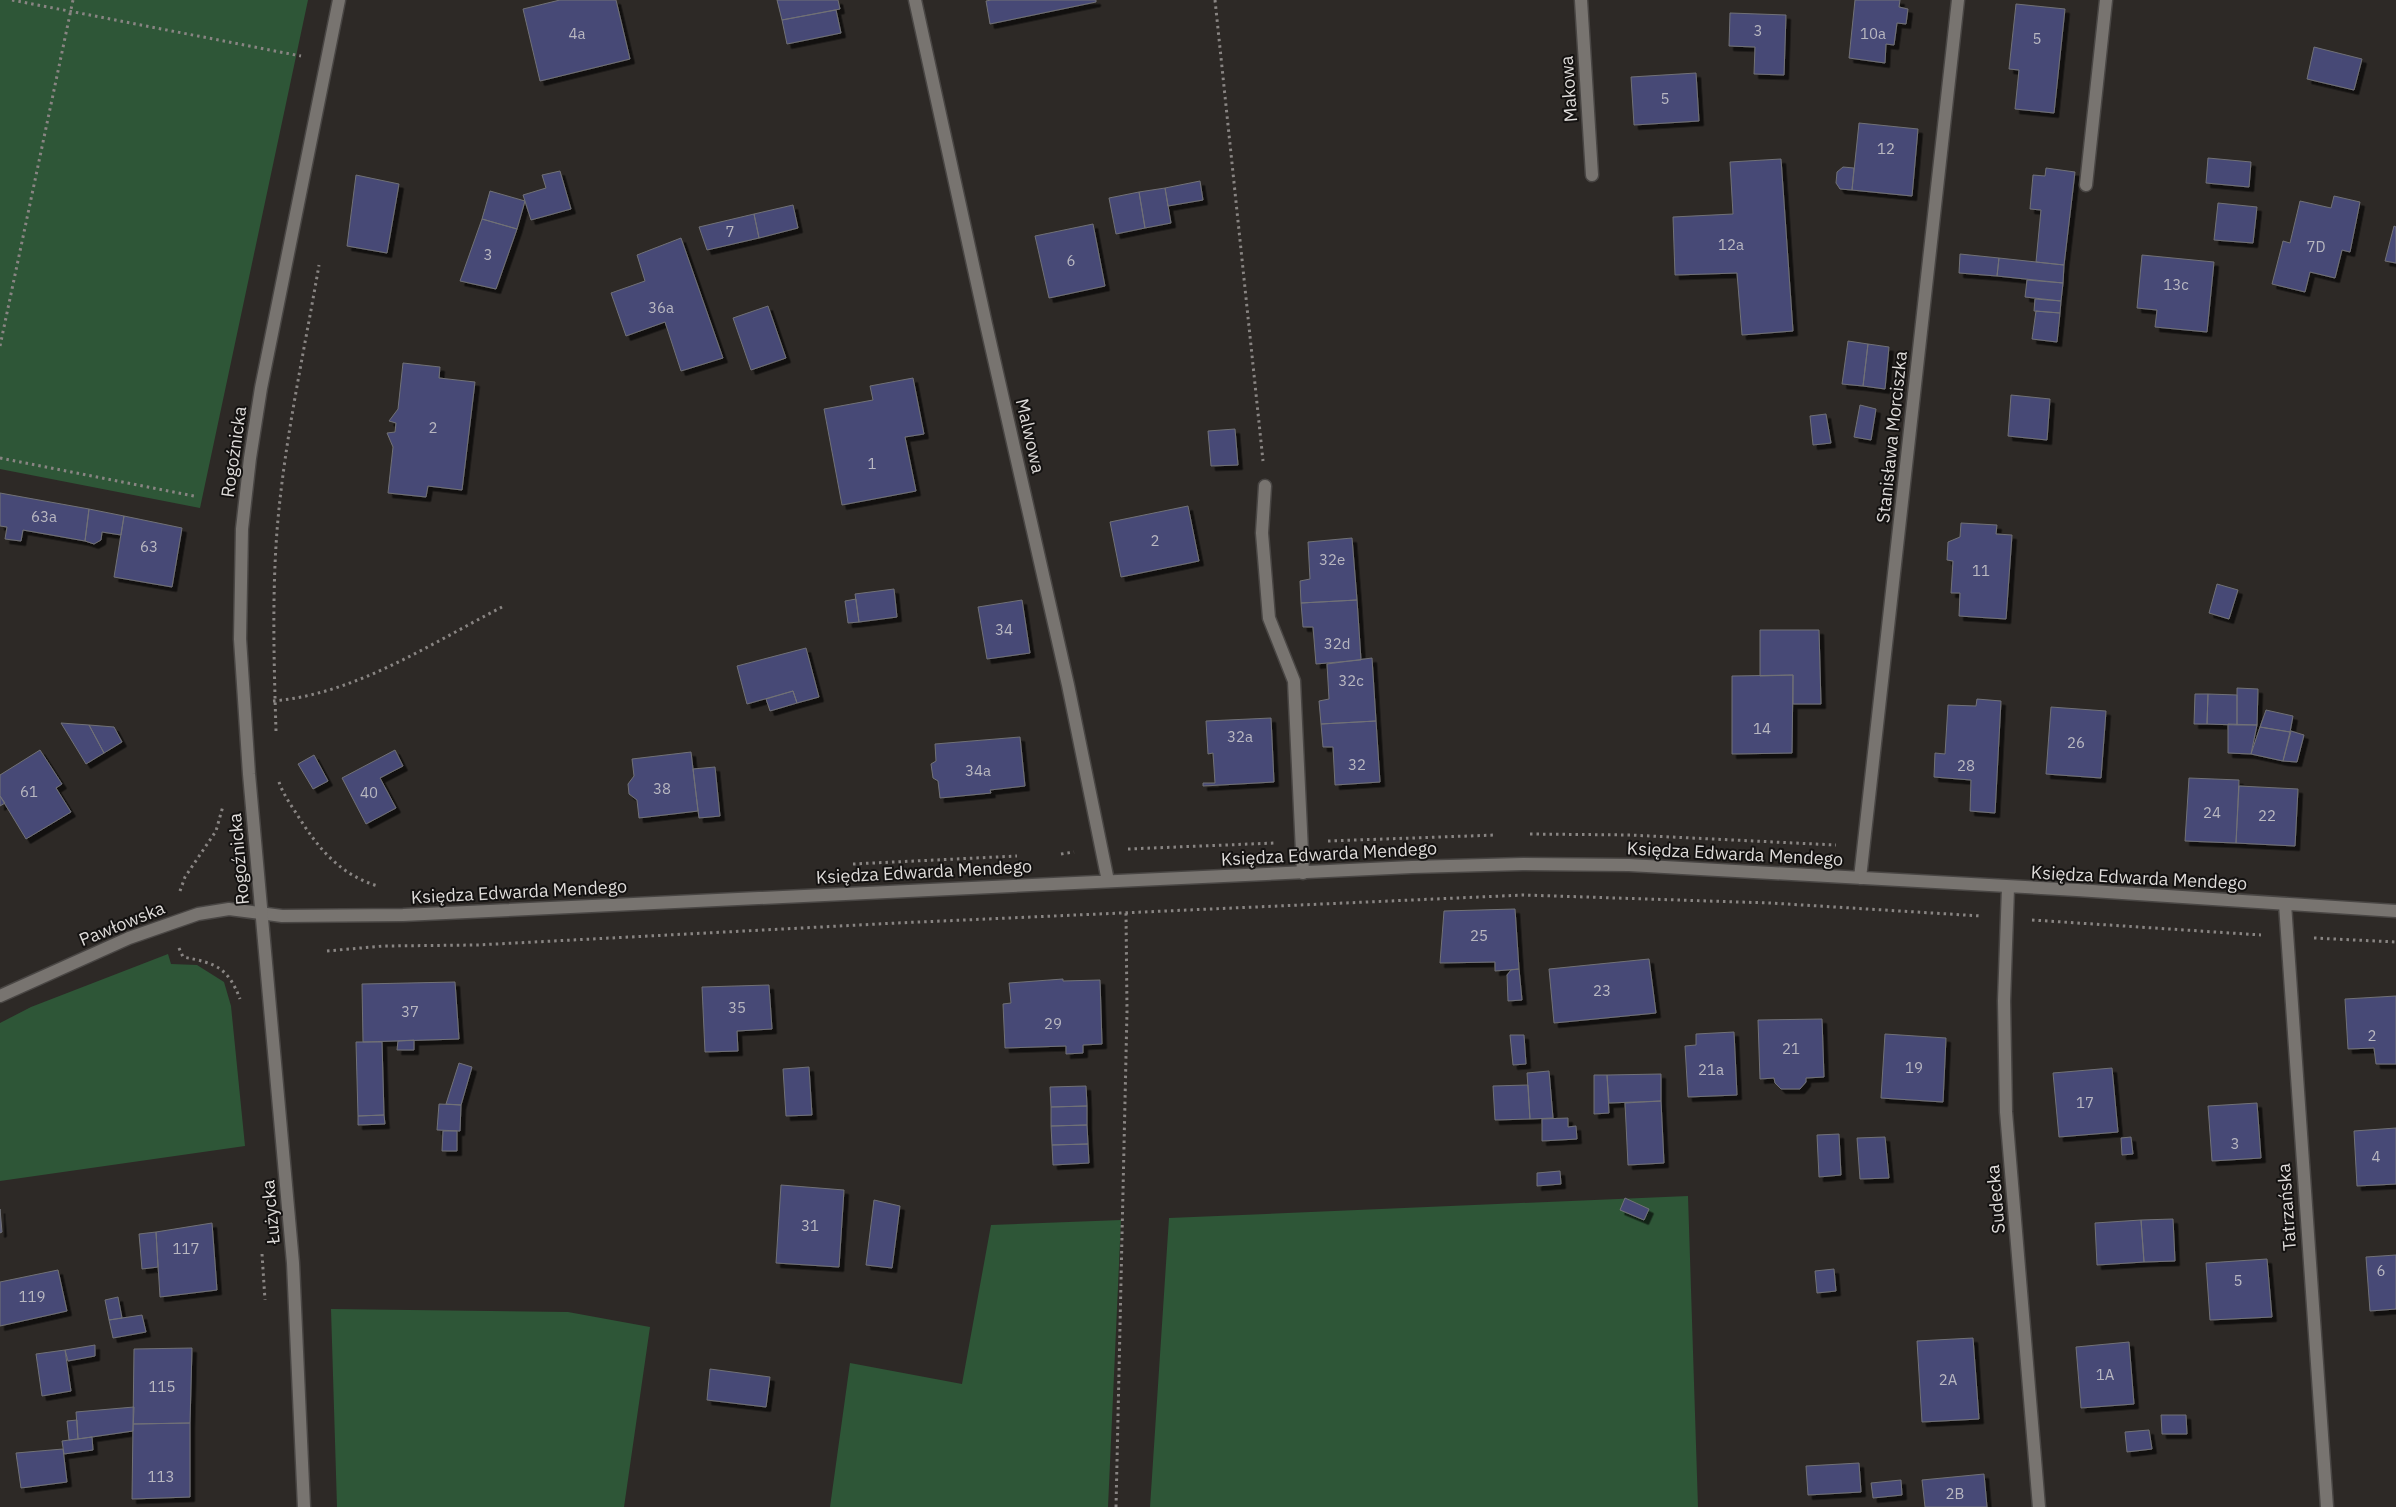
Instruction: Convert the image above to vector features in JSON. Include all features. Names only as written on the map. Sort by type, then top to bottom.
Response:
[{"type":"street","name":"Rogoźnicka","points":[[262,915],[243,703],[242,529],[250,458],[287,253],[339,0]]},
{"type":"street","name":"Malwowa","points":[[915,0],[1068,685],[1108,880]]},
{"type":"street","name":"Makowa","points":[[1581,0],[1592,175]]},
{"type":"street","name":"Stanisława Morciszka","points":[[1860,878],[1958,0]]},
{"type":"street","points":[[2086,185],[2106,0]]},
{"type":"street","points":[[1265,486],[1262,533],[1269,618],[1294,680],[1303,873]]},
{"type":"street","name":"Księdza Edwarda Mendego","points":[[262,915],[329,917],[403,915],[1108,880],[1523,864],[1629,865],[2396,911]]},
{"type":"street","name":"Sudecka","points":[[2008,888],[2006,918],[2006,1112],[2039,1507]]},
{"type":"street","name":"Tatrzańska","points":[[2285,904],[2327,1507]]},
{"type":"street","name":"Pawłowska","points":[[0,996],[129,938],[169,923],[228,909],[262,915]]},
{"type":"street","name":"Łużycka","points":[[262,915],[293,1263],[304,1507]]},
{"type":"path","points":[[12,0],[304,56]]},
{"type":"path","points":[[0,346],[72,0]]},
{"type":"path","points":[[1216,0],[1265,486]]},
{"type":"path","points":[[276,736],[273,592],[277,528],[290,437],[319,265]]},
{"type":"path","points":[[0,458],[194,496]]},
{"type":"path","points":[[243,703],[275,701],[324,693],[363,677],[502,607]]},
{"type":"path","points":[[278,779],[288,800],[324,854],[350,874],[383,888]]},
{"type":"path","points":[[1054,854],[1102,850],[1302,842]]},
{"type":"path","points":[[852,864],[1018,856]]},
{"type":"path","points":[[1116,1507],[1126,1021],[1125,880]]},
{"type":"path","points":[[327,951],[383,946],[477,945],[1524,895],[1770,903],[2396,942]]},
{"type":"green space","points":[[0,0],[308,0],[200,508],[0,469]]},
{"type":"green space","points":[[168,954],[171,964],[197,965],[224,982],[231,1006],[245,1146],[0,1181],[0,1023],[31,1007]]},
{"type":"green space","points":[[1688,1196],[1698,1507],[1150,1507],[1169,1218]]},
{"type":"green space","points":[[1121,1220],[1108,1507],[830,1507],[850,1363],[962,1384],[991,1225]]},
{"type":"green space","points":[[331,1309],[568,1312],[650,1327],[624,1507],[337,1507]]},
{"type":"building","points":[[560,0],[616,0],[630,59],[540,81],[523,9]]},
{"type":"building","points":[[777,0],[838,0],[840,9],[782,20]]},
{"type":"building","points":[[1096,0],[1096,2],[990,24],[986,1]]},
{"type":"building","points":[[1855,0],[1900,0],[1899,7],[1908,9],[1906,24],[1897,23],[1894,45],[1886,44],[1885,63],[1849,58]]},
{"type":"building","points":[[2016,4],[2065,9],[2054,113],[2015,109],[2019,70],[2009,69]]},
{"type":"building","points":[[836,10],[841,33],[787,44],[782,20]]},
{"type":"building","points":[[1730,13],[1786,15],[1784,75],[1754,74],[1755,47],[1729,46]]},
{"type":"building","points":[[2314,47],[2362,59],[2354,90],[2307,79]]},
{"type":"building","points":[[1696,73],[1699,121],[1634,125],[1631,77]]},
{"type":"building","points":[[1859,123],[1918,129],[1912,196],[1852,190]]},
{"type":"building","points":[[2208,158],[2251,162],[2249,187],[2206,183]]},
{"type":"building","points":[[1781,159],[1793,331],[1742,335],[1737,273],[1675,275],[1673,217],[1733,214],[1730,162]]},
{"type":"building","points":[[1843,167],[1854,168],[1852,190],[1840,189],[1836,183],[1837,172]]},
{"type":"building","points":[[2046,168],[2075,172],[2064,265],[2036,262],[2041,210],[2030,209],[2033,175],[2045,176]]},
{"type":"building","points":[[560,171],[571,209],[531,220],[523,195],[546,188],[542,175]]},
{"type":"building","points":[[356,175],[399,184],[387,253],[347,246]]},
{"type":"building","points":[[1200,181],[1203,200],[1168,206],[1165,188]]},
{"type":"building","points":[[1165,188],[1171,223],[1145,228],[1139,192]]},
{"type":"building","points":[[490,191],[525,201],[517,229],[482,219]]},
{"type":"building","points":[[1139,192],[1145,228],[1116,234],[1109,198]]},
{"type":"building","points":[[2334,196],[2360,202],[2350,252],[2342,250],[2335,278],[2310,272],[2305,292],[2272,284],[2283,241],[2290,243],[2300,201],[2331,208]]},
{"type":"building","points":[[2218,203],[2257,207],[2253,243],[2214,240]]},
{"type":"building","points":[[793,205],[798,228],[759,238],[754,214]]},
{"type":"building","points":[[754,214],[759,238],[707,250],[699,227]]},
{"type":"building","points":[[482,219],[517,229],[496,289],[460,281]]},
{"type":"building","points":[[1093,224],[1105,286],[1049,298],[1035,236]]},
{"type":"building","points":[[2394,226],[2396,227],[2396,263],[2385,261]]},
{"type":"building","points":[[681,238],[723,358],[681,371],[665,322],[626,336],[611,293],[645,281],[637,255]]},
{"type":"building","points":[[1960,254],[1999,258],[1997,276],[1959,273]]},
{"type":"building","points":[[2142,255],[2214,262],[2207,332],[2155,327],[2157,310],[2137,308]]},
{"type":"building","points":[[1999,258],[2064,265],[2063,283],[1997,276]]},
{"type":"building","points":[[2027,280],[2063,283],[2061,301],[2025,297]]},
{"type":"building","points":[[2035,299],[2061,301],[2060,313],[2034,311]]},
{"type":"building","points":[[768,306],[786,358],[751,370],[733,318]]},
{"type":"building","points":[[2036,311],[2060,313],[2057,342],[2032,339]]},
{"type":"building","points":[[1848,341],[1868,344],[1863,386],[1842,384]]},
{"type":"building","points":[[1868,344],[1889,347],[1885,389],[1863,386]]},
{"type":"building","points":[[403,363],[440,367],[439,378],[475,382],[462,490],[428,486],[426,497],[388,493],[393,447],[387,433],[395,432],[396,423],[389,421],[398,409]]},
{"type":"building","points":[[913,378],[924,434],[905,437],[916,491],[842,505],[824,409],[873,400],[870,386]]},
{"type":"building","points":[[2011,395],[2050,399],[2047,440],[2008,436]]},
{"type":"building","points":[[1860,405],[1876,409],[1871,440],[1854,437]]},
{"type":"building","points":[[1826,414],[1831,443],[1813,445],[1810,416]]},
{"type":"building","points":[[1235,429],[1238,465],[1211,466],[1208,431]]},
{"type":"building","points":[[0,493],[89,509],[85,541],[23,530],[21,541],[5,539],[7,527],[0,526]]},
{"type":"building","points":[[1188,506],[1199,561],[1121,577],[1110,522]]},
{"type":"building","points":[[89,509],[124,516],[121,535],[102,532],[101,540],[94,544],[85,541]]},
{"type":"building","points":[[124,516],[182,528],[172,587],[114,577]]},
{"type":"building","points":[[1961,523],[1997,525],[1996,534],[2012,535],[2006,619],[1959,616],[1960,593],[1951,593],[1953,561],[1947,560],[1948,542],[1960,537]]},
{"type":"building","points":[[1352,538],[1357,600],[1301,603],[1300,581],[1310,579],[1308,542]]},
{"type":"building","points":[[2217,584],[2238,590],[2229,619],[2209,613]]},
{"type":"building","points":[[894,589],[897,617],[859,622],[855,594]]},
{"type":"building","points":[[856,599],[859,622],[848,623],[845,601]]},
{"type":"building","points":[[1022,600],[1030,653],[987,659],[978,607]]},
{"type":"building","points":[[1357,600],[1361,660],[1316,664],[1313,627],[1303,627],[1301,603]]},
{"type":"building","points":[[1760,630],[1819,630],[1821,704],[1793,704],[1793,675],[1760,676]]},
{"type":"building","points":[[806,648],[819,697],[797,703],[793,691],[747,704],[737,666]]},
{"type":"building","points":[[1372,658],[1376,721],[1321,724],[1319,701],[1329,699],[1327,664]]},
{"type":"building","points":[[1793,675],[1792,753],[1732,754],[1732,676]]},
{"type":"building","points":[[2237,688],[2258,689],[2257,725],[2237,725]]},
{"type":"building","points":[[793,691],[797,703],[770,711],[766,699]]},
{"type":"building","points":[[2195,694],[2208,694],[2207,724],[2194,724]]},
{"type":"building","points":[[2208,694],[2237,695],[2237,725],[2207,724]]},
{"type":"building","points":[[1977,699],[2001,701],[1995,813],[1970,811],[1971,780],[1934,777],[1935,753],[1945,754],[1948,705],[1976,706]]},
{"type":"building","points":[[2051,707],[2106,711],[2101,778],[2046,774]]},
{"type":"building","points":[[2266,710],[2293,716],[2290,732],[2260,727]]},
{"type":"building","points":[[1271,718],[1274,782],[1203,786],[1203,783],[1215,783],[1213,753],[1208,754],[1206,721]]},
{"type":"building","points":[[1376,721],[1380,782],[1335,785],[1333,747],[1323,747],[1321,724]]},
{"type":"building","points":[[61,723],[89,725],[104,753],[86,764]]},
{"type":"building","points":[[2228,724],[2257,725],[2251,754],[2228,753]]},
{"type":"building","points":[[89,725],[114,727],[122,742],[104,753]]},
{"type":"building","points":[[2260,727],[2290,732],[2283,761],[2251,754]]},
{"type":"building","points":[[2291,731],[2304,735],[2297,762],[2283,761]]},
{"type":"building","points":[[1020,737],[1025,786],[990,790],[991,793],[940,798],[938,781],[933,778],[931,764],[936,761],[935,744]]},
{"type":"building","points":[[40,750],[62,784],[56,788],[71,812],[26,839],[0,796],[0,775]]},
{"type":"building","points":[[395,750],[403,766],[380,778],[396,808],[366,824],[342,778]]},
{"type":"building","points":[[691,752],[698,811],[639,818],[637,800],[629,794],[628,784],[634,776],[632,759]]},
{"type":"building","points":[[314,755],[328,781],[313,789],[298,764]]},
{"type":"building","points":[[715,767],[720,816],[699,818],[693,769]]},
{"type":"building","points":[[2189,778],[2239,780],[2236,843],[2185,841]]},
{"type":"building","points":[[2239,786],[2298,789],[2295,846],[2236,843]]},
{"type":"building","points":[[0,796],[5,803],[0,806]]},
{"type":"building","points":[[1515,909],[1519,969],[1495,971],[1495,962],[1440,963],[1444,911]]},
{"type":"building","points":[[1649,959],[1656,1013],[1554,1023],[1549,969]]},
{"type":"building","points":[[1519,969],[1522,1000],[1508,1001],[1507,975],[1511,970]]},
{"type":"building","points":[[1063,979],[1063,981],[1100,980],[1102,1044],[1083,1045],[1083,1053],[1066,1054],[1066,1046],[1005,1048],[1003,1004],[1011,1003],[1009,983]]},
{"type":"building","points":[[455,982],[459,1039],[363,1042],[362,984]]},
{"type":"building","points":[[769,985],[772,1029],[737,1031],[738,1051],[705,1052],[702,987]]},
{"type":"building","points":[[2396,996],[2396,1064],[2376,1064],[2374,1048],[2348,1049],[2345,999]]},
{"type":"building","points":[[1822,1019],[1824,1077],[1806,1078],[1806,1082],[1800,1089],[1781,1089],[1775,1083],[1774,1078],[1760,1079],[1758,1020]]},
{"type":"building","points":[[1734,1032],[1737,1095],[1688,1097],[1685,1046],[1696,1045],[1696,1034]]},
{"type":"building","points":[[1885,1034],[1946,1038],[1943,1102],[1881,1098]]},
{"type":"building","points":[[1510,1035],[1524,1035],[1526,1064],[1513,1065]]},
{"type":"building","points":[[414,1040],[414,1050],[397,1050],[398,1041]]},
{"type":"building","points":[[356,1042],[382,1042],[384,1115],[358,1116]]},
{"type":"building","points":[[459,1063],[472,1067],[461,1105],[446,1104]]},
{"type":"building","points":[[809,1067],[812,1115],[786,1116],[783,1069]]},
{"type":"building","points":[[2112,1068],[2118,1132],[2059,1137],[2053,1073]]},
{"type":"building","points":[[1549,1071],[1553,1118],[1530,1119],[1527,1073]]},
{"type":"building","points":[[1661,1074],[1661,1101],[1609,1103],[1607,1075]]},
{"type":"building","points":[[1594,1075],[1607,1075],[1609,1113],[1594,1114]]},
{"type":"building","points":[[1528,1085],[1530,1119],[1495,1120],[1493,1086]]},
{"type":"building","points":[[1086,1086],[1087,1106],[1051,1107],[1050,1087]]},
{"type":"building","points":[[1661,1101],[1664,1163],[1628,1165],[1625,1103]]},
{"type":"building","points":[[2257,1103],[2261,1158],[2212,1161],[2208,1106]]},
{"type":"building","points":[[439,1104],[461,1105],[460,1131],[437,1130]]},
{"type":"building","points":[[1087,1106],[1087,1125],[1051,1126],[1051,1107]]},
{"type":"building","points":[[384,1115],[385,1124],[358,1125],[358,1116]]},
{"type":"building","points":[[1568,1118],[1568,1127],[1576,1126],[1577,1139],[1542,1141],[1542,1119]]},
{"type":"building","points":[[1087,1125],[1088,1144],[1052,1145],[1051,1126]]},
{"type":"building","points":[[2396,1128],[2396,1184],[2357,1186],[2354,1131]]},
{"type":"building","points":[[443,1131],[457,1131],[457,1151],[442,1151]]},
{"type":"building","points":[[1839,1134],[1841,1175],[1819,1177],[1817,1135]]},
{"type":"building","points":[[1885,1137],[1889,1178],[1860,1179],[1857,1138]]},
{"type":"building","points":[[2131,1137],[2133,1154],[2122,1155],[2121,1138]]},
{"type":"building","points":[[1088,1144],[1089,1163],[1053,1165],[1052,1145]]},
{"type":"building","points":[[1560,1171],[1561,1184],[1537,1186],[1537,1173]]},
{"type":"building","points":[[781,1185],[844,1190],[839,1267],[776,1263]]},
{"type":"building","points":[[1625,1198],[1649,1209],[1644,1220],[1620,1210]]},
{"type":"building","points":[[874,1200],[900,1206],[892,1268],[866,1265]]},
{"type":"building","points":[[0,1209],[2,1232],[0,1233]]},
{"type":"building","points":[[2173,1219],[2175,1261],[2144,1262],[2141,1220]]},
{"type":"building","points":[[2141,1220],[2144,1262],[2097,1265],[2095,1223]]},
{"type":"building","points":[[212,1223],[217,1290],[160,1297],[156,1232]]},
{"type":"building","points":[[156,1232],[158,1267],[142,1269],[139,1234]]},
{"type":"building","points":[[2396,1255],[2396,1309],[2370,1311],[2366,1257]]},
{"type":"building","points":[[2267,1259],[2272,1317],[2210,1320],[2206,1263]]},
{"type":"building","points":[[1834,1269],[1836,1291],[1817,1293],[1815,1271]]},
{"type":"building","points":[[58,1270],[67,1311],[0,1326],[0,1282]]},
{"type":"building","points":[[118,1297],[122,1318],[109,1320],[105,1300]]},
{"type":"building","points":[[142,1315],[146,1332],[113,1338],[109,1320]]},
{"type":"building","points":[[1973,1338],[1979,1419],[1922,1422],[1917,1341]]},
{"type":"building","points":[[2129,1342],[2134,1404],[2081,1408],[2076,1347]]},
{"type":"building","points":[[95,1345],[95,1356],[68,1361],[65,1350]]},
{"type":"building","points":[[192,1348],[190,1423],[133,1424],[134,1349]]},
{"type":"building","points":[[65,1350],[71,1391],[42,1396],[36,1354]]},
{"type":"building","points":[[710,1369],[770,1377],[766,1407],[707,1400]]},
{"type":"building","points":[[134,1407],[133,1431],[78,1439],[76,1412]]},
{"type":"building","points":[[2161,1415],[2186,1415],[2187,1434],[2162,1434]]},
{"type":"building","points":[[77,1420],[78,1439],[69,1440],[67,1421]]},
{"type":"building","points":[[190,1423],[190,1497],[132,1499],[133,1424]]},
{"type":"building","points":[[2149,1430],[2152,1449],[2127,1452],[2125,1432]]},
{"type":"building","points":[[92,1437],[93,1450],[64,1454],[62,1441]]},
{"type":"building","points":[[63,1449],[67,1482],[21,1488],[16,1453]]},
{"type":"building","points":[[1859,1463],[1861,1492],[1808,1495],[1806,1466]]},
{"type":"building","points":[[1984,1474],[1987,1507],[1925,1507],[1922,1480]]},
{"type":"building","points":[[1901,1480],[1902,1495],[1873,1498],[1871,1483]]}]
